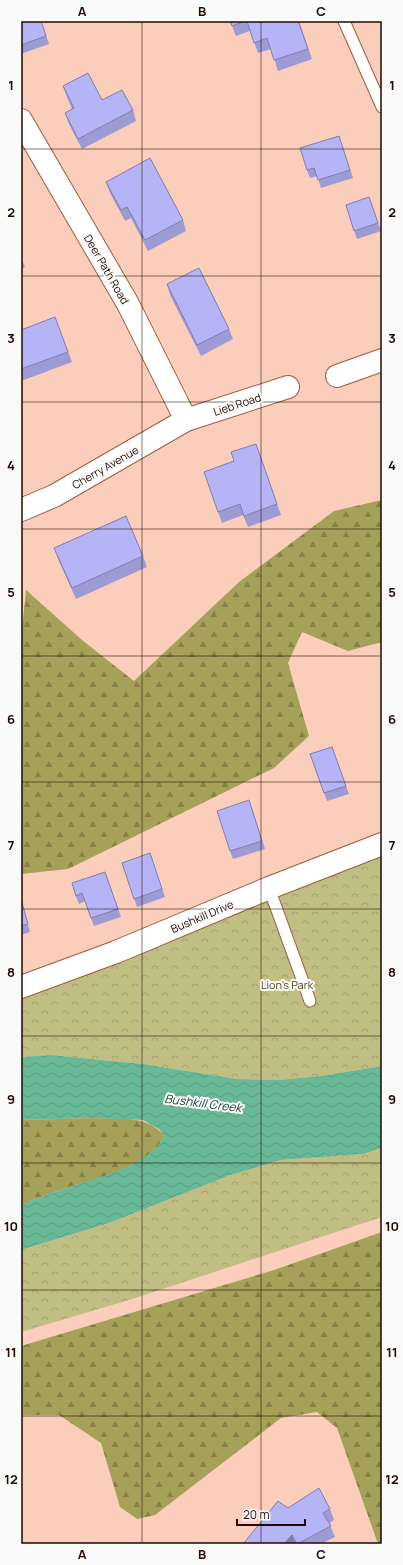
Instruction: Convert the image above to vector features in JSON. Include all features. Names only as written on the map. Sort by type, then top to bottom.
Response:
[{"type":"street","name":"Deer Path Road","points":[[21,120],[128,304],[186,420]]},
{"type":"street","points":[[337,376],[382,360]]},
{"type":"street","name":"Lieb Road","points":[[186,420],[288,388]]},
{"type":"street","name":"Cherry Avenue","points":[[21,510],[54,496],[186,420]]},
{"type":"street","name":"Bushkill Drive","points":[[21,986],[116,952],[269,888],[382,844]]},
{"type":"lane","points":[[344,21],[382,107]]},
{"type":"lane","points":[[269,888],[310,1001]]},
{"type":"green space","points":[[382,500],[382,642],[348,651],[302,632],[288,663],[309,736],[274,768],[68,869],[21,874],[21,640],[26,590],[82,640],[134,681],[239,582],[334,511]]},
{"type":"green space","name":"Lion's Park","points":[[382,844],[382,1066],[321,1076],[279,1080],[237,1079],[143,1064],[51,1055],[21,1057],[21,987]]},
{"type":"green space","points":[[95,1118],[142,1121],[158,1129],[164,1136],[157,1147],[147,1156],[134,1164],[103,1177],[21,1205],[21,1120]]},
{"type":"green space","points":[[382,1148],[382,1217],[129,1300],[21,1332],[21,1250],[109,1223],[228,1176],[281,1160],[363,1154]]},
{"type":"green space","points":[[382,1232],[382,1544],[378,1544],[337,1428],[317,1412],[281,1418],[155,1515],[137,1519],[120,1507],[101,1443],[59,1415],[21,1415],[21,1346],[274,1270]]},
{"type":"water","name":"Bushkill Creek","points":[[51,1055],[143,1064],[237,1079],[279,1080],[321,1076],[382,1066],[382,1148],[363,1154],[281,1160],[228,1176],[109,1223],[21,1250],[21,1205],[133,1164],[157,1147],[164,1136],[159,1129],[143,1120],[95,1118],[21,1120],[21,1057]]},
{"type":"building","points":[[21,21],[41,21],[46,36],[21,45]]},
{"type":"building","points":[[230,21],[245,21],[232,26]]},
{"type":"building","points":[[247,21],[298,21],[308,49],[274,60],[267,38],[254,43]]},
{"type":"building","points":[[88,73],[102,100],[122,90],[133,110],[78,139],[65,113],[74,108],[63,86]]},
{"type":"building","points":[[339,136],[350,170],[318,180],[314,168],[307,170],[300,148]]},
{"type":"building","points":[[150,158],[183,220],[145,240],[127,207],[121,210],[106,182]]},
{"type":"building","points":[[369,197],[378,223],[354,231],[346,205]]},
{"type":"building","points":[[199,268],[229,329],[197,345],[167,284]]},
{"type":"building","points":[[55,317],[68,352],[21,369],[21,330]]},
{"type":"building","points":[[256,444],[277,504],[244,516],[240,504],[218,512],[204,472],[234,461],[231,452]]},
{"type":"building","points":[[126,516],[143,556],[72,588],[54,548]]},
{"type":"building","points":[[332,747],[346,786],[324,793],[310,754]]},
{"type":"building","points":[[249,800],[262,841],[230,851],[217,811]]},
{"type":"building","points":[[150,853],[162,889],[134,899],[122,863]]},
{"type":"building","points":[[105,872],[118,909],[91,918],[82,893],[76,896],[72,883]]},
{"type":"building","points":[[21,899],[28,924],[21,926]]},
{"type":"building","points":[[319,1488],[330,1509],[323,1513],[331,1526],[297,1544],[292,1535],[284,1544],[243,1544],[278,1501],[288,1508]]}]
